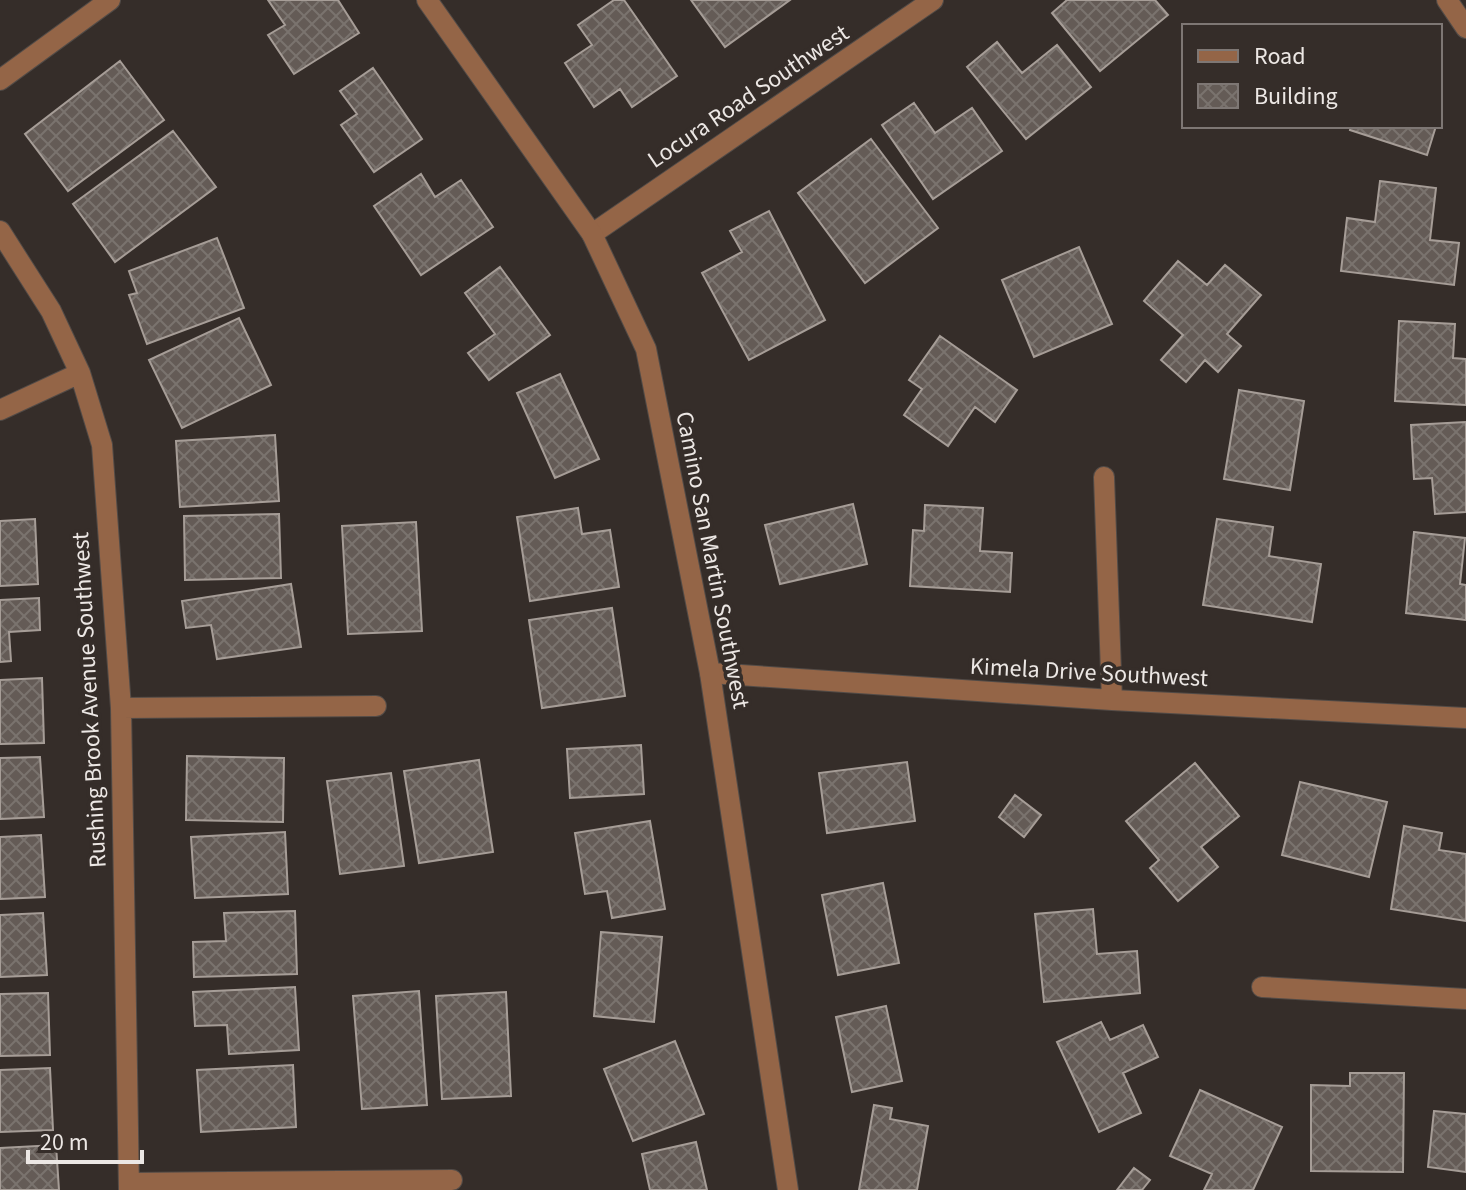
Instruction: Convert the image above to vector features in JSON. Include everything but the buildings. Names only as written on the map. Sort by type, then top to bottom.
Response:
[{"type":"street","points":[[0,80],[110,0]]},
{"type":"street","name":"Camino San Martin Southwest","points":[[427,0],[592,234],[646,349],[710,673],[788,1190]]},
{"type":"street","name":"Locura Road Southwest","points":[[592,234],[933,0]]},
{"type":"street","points":[[1447,0],[1466,28]]},
{"type":"street","name":"Rushing Brook Avenue Southwest","points":[[0,231],[51,311],[80,373],[102,445],[121,708],[129,1186]]},
{"type":"street","points":[[0,410],[80,373]]},
{"type":"street","points":[[1104,477],[1112,700]]},
{"type":"street","name":"Kimela Drive Southwest","points":[[710,673],[1112,700],[1466,718]]},
{"type":"street","points":[[121,708],[376,706]]},
{"type":"street","points":[[1262,987],[1466,999]]},
{"type":"street","points":[[129,1186],[452,1180]]}]
